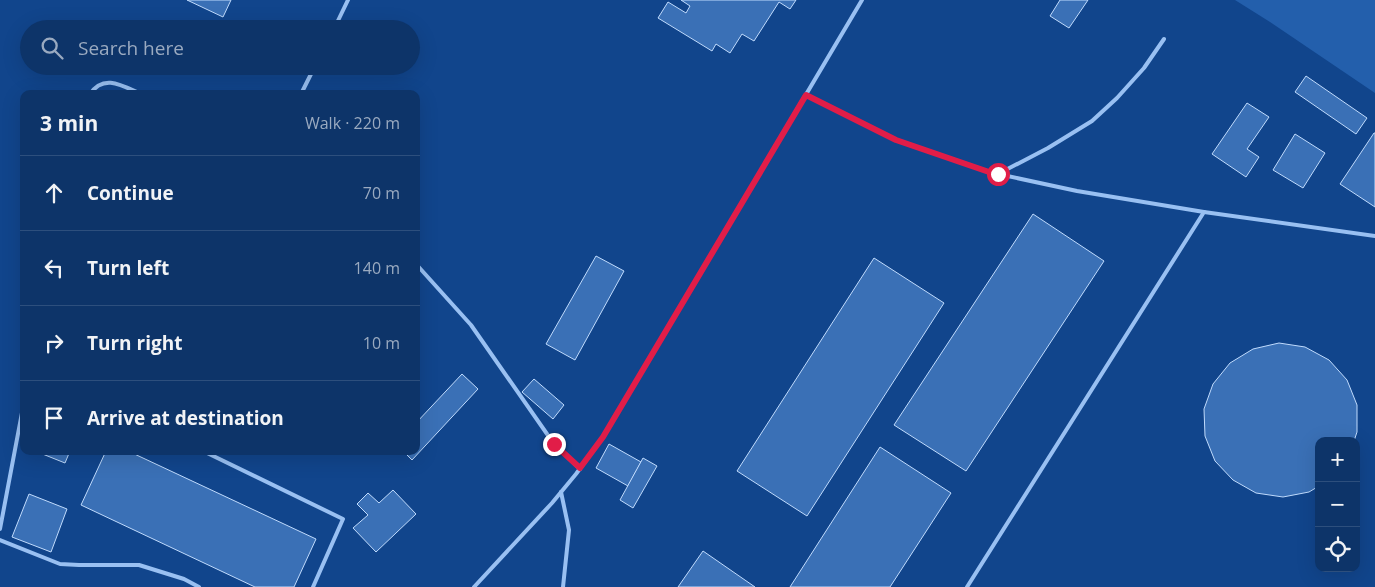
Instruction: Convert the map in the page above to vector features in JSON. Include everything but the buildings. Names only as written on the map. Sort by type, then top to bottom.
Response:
[{"type":"lane","points":[[338,20],[348,0]]},
{"type":"lane","points":[[474,587],[561,492],[603,437],[862,0]]},
{"type":"lane","points":[[998,174],[1048,148],[1092,121],[1117,98],[1144,68],[1164,39]]},
{"type":"lane","points":[[303,90],[310,75]]},
{"type":"lane","points":[[93,90],[104,82],[115,83],[132,90]]},
{"type":"lane","points":[[806,95],[896,140],[989,172],[1077,191],[1204,212],[1375,236]]},
{"type":"lane","points":[[967,587],[1204,212]]},
{"type":"lane","points":[[420,268],[471,325],[554,444],[580,468]]},
{"type":"lane","points":[[0,529],[20,423]]},
{"type":"lane","points":[[212,455],[342,518],[313,587]]},
{"type":"lane","points":[[561,492],[569,530],[563,587]]},
{"type":"lane","points":[[0,540],[60,564],[139,565],[184,579],[199,587]]},
{"type":"shaded area","points":[[1235,0],[1375,0],[1375,93],[1273,24]]},
{"type":"route","points":[[554,444],[580,468],[603,437],[806,95],[896,140],[998,174]]}]
